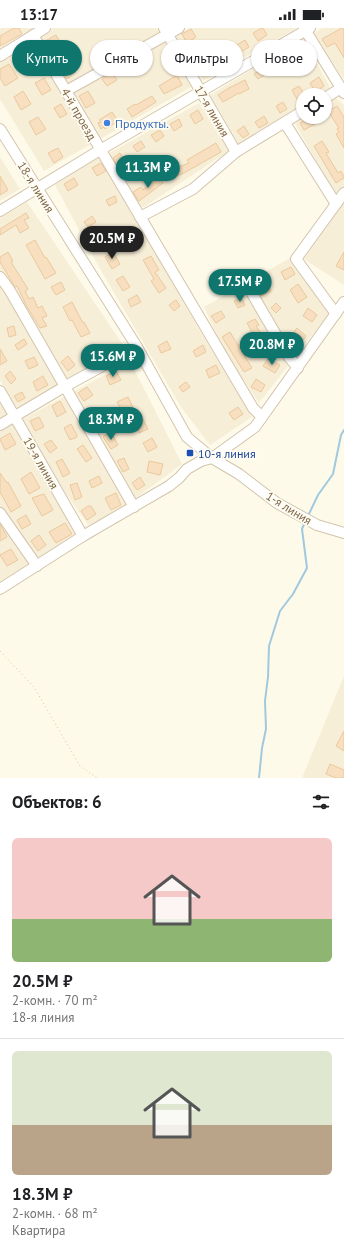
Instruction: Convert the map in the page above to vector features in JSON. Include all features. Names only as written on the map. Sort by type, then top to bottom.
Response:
[{"type":"street","points":[[0,56],[45,28]]},
{"type":"street","points":[[66,91],[166,31],[179,28]]},
{"type":"street","points":[[0,211],[100,150],[306,29],[342,90],[332,95]]},
{"type":"street","name":"17-я линия","points":[[166,31],[236,152]]},
{"type":"street","name":"4-й проезд","points":[[33,35],[253,408],[262,417]]},
{"type":"street","points":[[140,217],[193,189],[236,152],[296,116]]},
{"type":"street","points":[[285,123],[336,204]]},
{"type":"street","name":"18-я линия","points":[[0,129],[136,347],[187,437],[212,458],[239,474]]},
{"type":"street","points":[[336,314],[296,259],[344,193]]},
{"type":"street","points":[[0,277],[9,289],[134,507]]},
{"type":"street","points":[[247,285],[289,357],[298,368]]},
{"type":"street","points":[[0,589],[83,536],[169,486],[187,469],[200,461],[212,458],[255,427],[344,302]]},
{"type":"street","points":[[0,425],[136,347]]},
{"type":"street","name":"19-я линия","points":[[0,391],[83,536]]},
{"type":"street","name":"1-я линия","points":[[239,474],[277,503],[306,520],[344,533]]},
{"type":"street","points":[[0,513],[37,566]]},
{"type":"path","points":[[0,651],[34,687],[80,766],[97,778]]},
{"type":"shaded area","points":[[0,28],[157,28],[164,40],[161,40],[161,76],[185,76],[191,87],[44,171],[0,99]]},
{"type":"shaded area","points":[[189,28],[297,28],[276,40],[251,40],[251,54],[243,58],[243,40],[178,40],[176,37]]},
{"type":"shaded area","points":[[322,28],[344,28],[344,79],[313,34]]},
{"type":"shaded area","points":[[317,64],[330,88],[296,88],[296,110],[240,146],[210,95],[251,70],[251,76],[317,76]]},
{"type":"shaded area","points":[[200,76],[212,76],[203,81]]},
{"type":"shaded area","points":[[332,97],[344,105],[344,285],[304,259],[342,206],[294,122],[296,121],[296,124],[332,124]]},
{"type":"shaded area","points":[[199,103],[229,151],[144,207],[137,204],[106,155]]},
{"type":"shaded area","points":[[100,155],[197,326],[252,417],[210,445],[181,407],[99,267],[55,185]]},
{"type":"shaded area","points":[[0,157],[20,189],[0,201]]},
{"type":"shaded area","points":[[27,202],[125,348],[18,410],[0,380],[0,218]]},
{"type":"shaded area","points":[[290,258],[329,314],[259,403],[223,349],[204,307]]},
{"type":"shaded area","points":[[130,361],[182,464],[114,514],[88,525],[58,482],[23,419]]},
{"type":"shaded area","points":[[0,401],[81,534],[0,583]]},
{"type":"shaded area","points":[[344,676],[344,778],[302,778]]},
{"type":"building","points":[[14,28],[19,28],[22,34],[0,46],[0,36]]},
{"type":"building","points":[[263,28],[267,35],[257,40],[253,33]]},
{"type":"building","points":[[344,28],[344,58],[335,43],[327,47],[322,39]]},
{"type":"building","points":[[191,29],[196,37],[192,40],[185,40],[182,34]]},
{"type":"building","points":[[56,35],[59,40],[47,40]]},
{"type":"building","points":[[245,40],[249,47],[243,51],[243,41]]},
{"type":"building","points":[[9,64],[12,69],[12,76],[17,76],[18,78],[5,86],[0,78],[0,69]]},
{"type":"building","points":[[107,76],[114,76],[117,80],[107,86],[102,79]]},
{"type":"building","points":[[175,76],[178,76],[182,85],[164,94],[159,86]]},
{"type":"building","points":[[256,76],[263,76],[258,79]]},
{"type":"building","points":[[319,77],[324,86],[321,88],[313,88],[310,83]]},
{"type":"building","points":[[44,78],[51,90],[42,95],[35,83]]},
{"type":"building","points":[[245,80],[249,89],[223,102],[218,95]]},
{"type":"building","points":[[299,86],[300,88],[296,88],[296,97],[292,90]]},
{"type":"building","points":[[23,91],[31,104],[21,110],[14,97]]},
{"type":"building","points":[[88,91],[95,103],[86,108],[79,96]]},
{"type":"building","points":[[152,96],[156,102],[132,117],[127,109]]},
{"type":"building","points":[[283,102],[287,109],[280,113],[276,106]]},
{"type":"building","points":[[61,104],[67,114],[60,118],[54,108]]},
{"type":"building","points":[[337,106],[344,117],[344,148],[336,134],[339,132],[337,129],[339,128],[332,117],[332,109]]},
{"type":"building","points":[[198,110],[203,119],[195,124],[190,115]]},
{"type":"building","points":[[112,112],[118,121],[105,129],[104,127],[101,129],[98,123],[101,122],[99,120]]},
{"type":"building","points":[[264,116],[268,123],[259,128],[255,122]]},
{"type":"building","points":[[38,117],[46,129],[36,135],[29,122]]},
{"type":"building","points":[[179,119],[182,126],[174,131],[170,124]]},
{"type":"building","points":[[301,124],[315,124],[304,130]]},
{"type":"building","points":[[244,126],[249,134],[243,138],[237,131]]},
{"type":"building","points":[[160,130],[164,136],[156,142],[151,135]]},
{"type":"building","points":[[141,141],[145,147],[137,152],[133,146]]},
{"type":"building","points":[[322,141],[329,152],[326,153],[338,173],[341,171],[344,177],[336,183],[314,146]]},
{"type":"building","points":[[216,143],[221,152],[174,177],[171,170],[189,163],[187,160]]},
{"type":"building","points":[[58,148],[63,157],[54,163],[48,153]]},
{"type":"building","points":[[120,153],[126,163],[119,168],[113,158]]},
{"type":"building","points":[[101,163],[106,171],[97,176],[92,168]]},
{"type":"building","points":[[0,176],[8,190],[0,195]]},
{"type":"building","points":[[158,177],[163,183],[139,201],[133,192],[141,187],[143,190]]},
{"type":"building","points":[[74,178],[78,185],[68,191],[64,184]]},
{"type":"building","points":[[115,196],[117,202],[109,206],[106,200]]},
{"type":"building","points":[[26,213],[29,218],[24,220],[29,228],[20,233],[16,225],[0,235],[0,229]]},
{"type":"building","points":[[92,216],[96,222],[88,227],[84,222]]},
{"type":"building","points":[[103,232],[106,238],[96,244],[93,238]]},
{"type":"building","points":[[35,240],[45,258],[46,257],[56,273],[45,279],[26,245]]},
{"type":"building","points":[[8,252],[13,261],[11,262],[28,289],[25,291],[29,299],[33,297],[38,308],[42,306],[47,316],[42,318],[47,326],[40,328],[26,305],[17,286],[15,287],[0,262],[0,257]]},
{"type":"building","points":[[113,252],[120,264],[112,269],[105,257]]},
{"type":"building","points":[[344,252],[344,270],[336,266]]},
{"type":"building","points":[[151,256],[159,270],[155,272],[166,288],[159,293],[151,281],[154,279],[143,260]]},
{"type":"building","points":[[291,267],[295,274],[285,280],[281,272]]},
{"type":"building","points":[[123,276],[130,287],[123,291],[116,280]]},
{"type":"building","points":[[265,279],[271,291],[261,296],[254,285]]},
{"type":"building","points":[[61,282],[65,290],[56,295],[51,287]]},
{"type":"building","points":[[298,284],[307,297],[298,303],[290,290]]},
{"type":"building","points":[[137,295],[141,302],[131,307],[128,300]]},
{"type":"building","points":[[241,297],[245,305],[238,308],[234,301]]},
{"type":"building","points":[[176,300],[180,306],[174,311],[169,305]]},
{"type":"building","points":[[72,302],[90,333],[81,337],[72,320],[70,321],[63,307]]},
{"type":"building","points":[[276,303],[281,308],[276,313],[271,308]]},
{"type":"building","points":[[308,308],[317,315],[312,322],[303,316]]},
{"type":"building","points":[[221,311],[225,317],[216,323],[211,316]]},
{"type":"building","points":[[255,319],[259,325],[256,326],[270,347],[263,351],[253,337],[254,336],[247,323]]},
{"type":"building","points":[[14,326],[16,335],[9,337],[7,328]]},
{"type":"building","points":[[297,328],[306,336],[299,345],[290,338]]},
{"type":"building","points":[[230,332],[252,368],[244,372],[222,337]]},
{"type":"building","points":[[24,339],[27,344],[18,350],[15,345]]},
{"type":"building","points":[[167,341],[171,349],[161,353],[158,346]]},
{"type":"building","points":[[97,345],[102,353],[95,357],[90,348]]},
{"type":"building","points":[[203,345],[206,352],[196,357],[193,351]]},
{"type":"building","points":[[0,349],[7,361],[0,365]]},
{"type":"building","points":[[68,356],[75,365],[68,371],[61,362]]},
{"type":"building","points":[[34,357],[38,365],[29,369],[25,361]]},
{"type":"building","points":[[268,359],[280,365],[275,373],[263,366]]},
{"type":"building","points":[[216,365],[220,373],[209,378],[206,370]]},
{"type":"building","points":[[10,371],[16,379],[11,384],[5,376]]},
{"type":"building","points":[[116,371],[121,380],[110,385],[106,376]]},
{"type":"building","points":[[43,376],[48,385],[37,391],[33,382]]},
{"type":"building","points":[[256,379],[265,385],[261,392],[251,387]]},
{"type":"building","points":[[186,382],[190,387],[183,392],[179,387]]},
{"type":"building","points":[[87,387],[93,395],[84,401],[78,393]]},
{"type":"building","points":[[22,392],[25,398],[18,402],[14,396]]},
{"type":"building","points":[[128,397],[137,416],[140,414],[148,429],[139,433],[130,412],[124,415],[117,402]]},
{"type":"building","points":[[60,401],[66,412],[57,417],[52,406]]},
{"type":"building","points":[[238,407],[243,414],[234,420],[229,413]]},
{"type":"building","points":[[99,411],[104,422],[95,427],[90,415]]},
{"type":"building","points":[[39,417],[44,427],[35,431],[30,421]]},
{"type":"building","points":[[71,424],[77,437],[70,440],[64,428]]},
{"type":"building","points":[[111,432],[118,445],[111,449],[103,437]]},
{"type":"building","points":[[10,433],[16,444],[5,450],[0,439]]},
{"type":"building","points":[[152,438],[157,447],[148,452],[143,443]]},
{"type":"building","points":[[51,440],[57,448],[50,453],[44,444]]},
{"type":"building","points":[[83,445],[92,458],[86,462],[77,449]]},
{"type":"building","points":[[124,458],[129,469],[123,472],[117,461]]},
{"type":"building","points":[[62,459],[70,473],[63,477],[56,462]]},
{"type":"building","points":[[149,461],[163,464],[160,475],[147,472]]},
{"type":"building","points":[[31,472],[40,488],[29,494],[21,479]]},
{"type":"building","points":[[0,473],[7,483],[8,482],[21,506],[11,512],[0,492]]},
{"type":"building","points":[[99,476],[102,483],[92,488],[89,481]]},
{"type":"building","points":[[140,477],[145,485],[137,490],[132,483]]},
{"type":"building","points":[[77,483],[82,497],[75,500],[70,485]]},
{"type":"building","points":[[116,493],[121,505],[111,510],[105,498]]},
{"type":"building","points":[[44,494],[53,510],[42,516],[32,498]]},
{"type":"building","points":[[88,506],[91,506],[96,514],[87,520],[81,511]]},
{"type":"building","points":[[26,515],[31,524],[22,529],[17,520]]},
{"type":"building","points":[[65,523],[72,534],[56,543],[49,532]]},
{"type":"building","points":[[0,524],[7,537],[0,541]]},
{"type":"building","points":[[39,535],[46,545],[38,551],[31,541]]},
{"type":"building","points":[[11,549],[18,560],[7,566],[0,555]]},
{"type":"building","points":[[344,731],[344,751],[336,746]]},
{"type":"building","points":[[330,764],[344,770],[344,778],[336,778],[326,774]]},
{"type":"waterway","points":[[308,516],[318,495],[333,474],[341,435],[344,430]]},
{"type":"waterway","points":[[259,778],[262,748],[266,729],[265,701],[268,677],[269,646],[280,611],[293,594],[307,568],[302,529],[305,522]]},
{"type":"place","name":"Продукты.","points":[[107,123]]},
{"type":"place","name":"10-я линия","points":[[190,453]]}]
